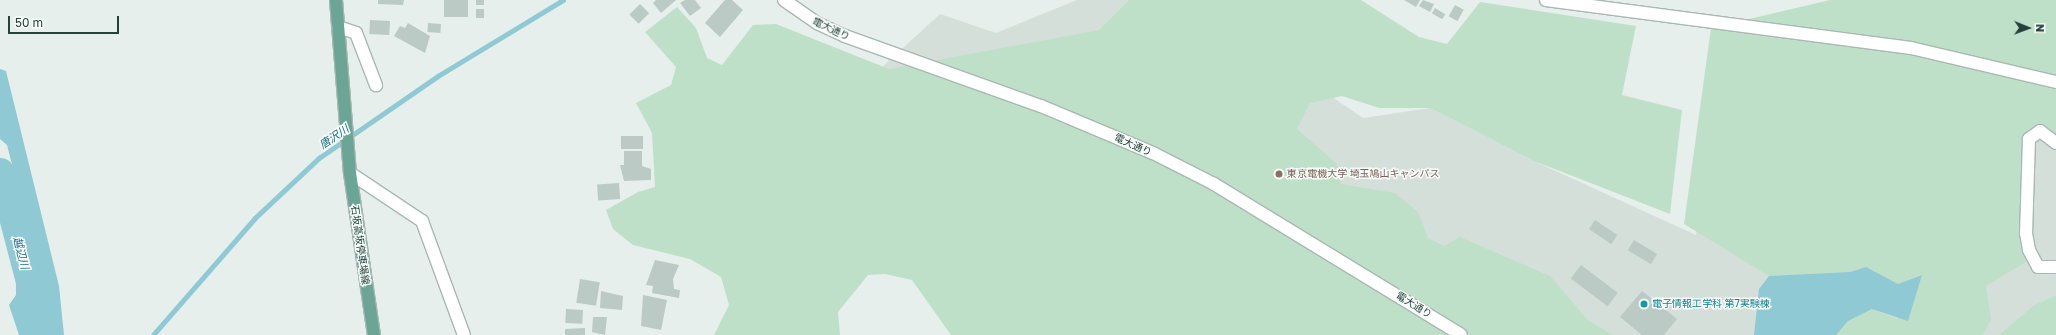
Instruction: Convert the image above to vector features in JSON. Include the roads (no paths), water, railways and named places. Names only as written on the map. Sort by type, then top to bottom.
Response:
[{"type":"main road","points":[[336,0],[338,27]]},
{"type":"main road","name":"石坂高坂停車場線","points":[[338,27],[344,118],[350,173],[374,335]]},
{"type":"street","name":"電大通り","points":[[784,0],[817,23],[845,36],[1041,106],[1153,153],[1214,184],[1461,335]]},
{"type":"street","points":[[1546,0],[1911,48],[2056,82]]},
{"type":"street","points":[[338,27],[356,33],[376,85]]},
{"type":"street","points":[[2056,143],[2040,131],[2029,139],[2026,233],[2029,250],[2038,267],[2056,267]]},
{"type":"street","points":[[350,173],[422,221],[464,335]]},
{"type":"water","points":[[0,69],[6,71],[59,286],[64,335],[19,335],[9,305],[16,295],[15,176],[7,145],[0,139]]},
{"type":"water","points":[[1866,267],[1898,284],[1922,275],[1908,321],[1872,309],[1848,321],[1836,335],[1754,335],[1759,289],[1769,276],[1850,272]]},
{"type":"waterway","name":"唐沢川","points":[[153,335],[255,218],[319,158],[438,76],[563,0]]},
{"type":"waterway","name":"越辺川","points":[[0,171],[43,335]]},
{"type":"place","name":"東京電機大学 埼玉鳩山キャンパス","points":[[1279,174]]},
{"type":"place","name":"電子情報工学科 第7実験棟","points":[[1644,304]]}]
